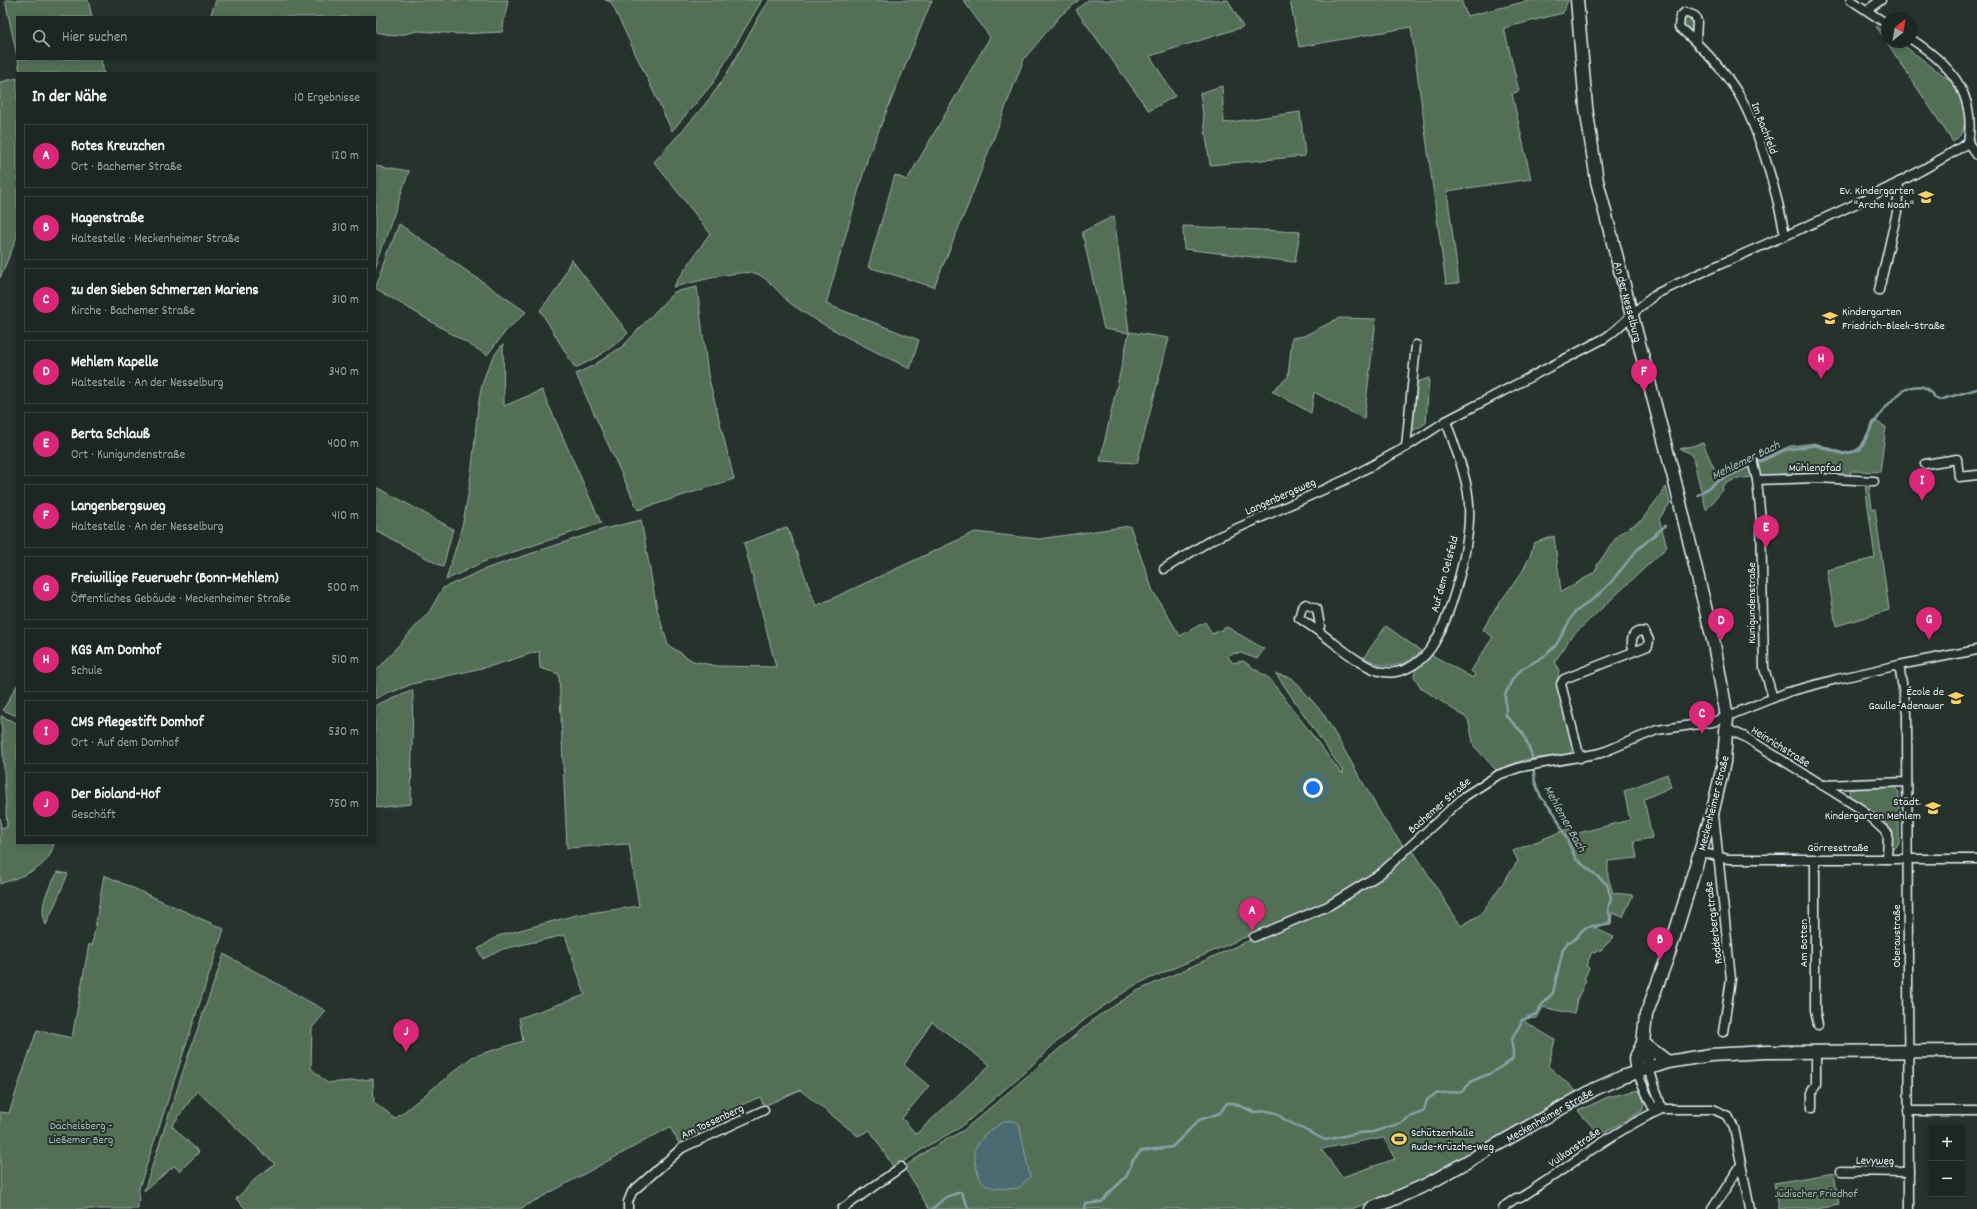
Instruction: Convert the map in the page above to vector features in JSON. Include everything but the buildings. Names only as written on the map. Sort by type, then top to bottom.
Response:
[{"type":"street","name":"An der Nesselburg","points":[[1577,0],[1586,107],[1597,181],[1609,232],[1632,314],[1716,652],[1727,717]]},
{"type":"street","points":[[1851,0],[1881,20]]},
{"type":"street","points":[[1867,10],[1881,0]]},
{"type":"street","name":"Im Bachfeld","points":[[1696,42],[1738,93],[1748,113],[1761,149],[1785,235]]},
{"type":"street","points":[[1917,44],[1959,75],[1969,88],[1976,104],[1973,129],[1968,143],[1977,155]]},
{"type":"street","name":"Langenbergsweg","points":[[1164,569],[1211,540],[1345,480],[1406,447],[1446,421],[1605,338],[1619,328],[1643,303],[1658,293],[1785,235],[1826,219],[1899,182],[1968,143]]},
{"type":"street","points":[[1879,290],[1897,212],[1899,182]]},
{"type":"street","points":[[1406,447],[1416,345]]},
{"type":"street","name":"Auf dem Oelsfeld","points":[[1318,631],[1354,657],[1379,671],[1394,672],[1408,669],[1422,658],[1431,648],[1447,616],[1452,601],[1469,527],[1468,497],[1446,421]]},
{"type":"street","name":"Kunigundenstraße","points":[[1752,460],[1757,480],[1762,537],[1764,668],[1773,698]]},
{"type":"street","points":[[1925,464],[1957,460],[1959,477],[1977,475]]},
{"type":"street","name":"Mühlenpfad","points":[[1757,480],[1818,478],[1874,481]]},
{"type":"street","points":[[1727,717],[1773,698],[1837,679],[1977,650]]},
{"type":"street","points":[[1580,758],[1561,684],[1564,679],[1634,651]]},
{"type":"street","name":"Oberaustraße","points":[[1899,665],[1907,713],[1909,1209]]},
{"type":"street","name":"Meckenheimer Straße","points":[[1649,1068],[1643,1043],[1643,1031],[1646,1015],[1660,981],[1713,810],[1724,762],[1727,717]]},
{"type":"street","name":"Bachemer Straße","points":[[1254,936],[1328,906],[1380,874],[1465,796],[1498,775],[1527,766],[1580,758],[1601,753],[1657,730],[1713,722],[1727,717]]},
{"type":"street","name":"Heinrichstraße","points":[[1727,729],[1745,737],[1861,809],[1888,834],[1888,858]]},
{"type":"street","points":[[1822,785],[1907,782]]},
{"type":"street","name":"Rodderbergstraße","points":[[1713,810],[1731,979],[1723,1032]]},
{"type":"street","name":"Görresstraße","points":[[1701,852],[1717,858],[1728,859],[1977,859]]},
{"type":"street","name":"Am Botten","points":[[1815,860],[1815,1010],[1818,1025]]},
{"type":"street","points":[[1643,1043],[1668,1062]]},
{"type":"street","name":"Meckenheimer Straße","points":[[1371,1209],[1428,1184],[1595,1089],[1637,1072],[1635,1059],[1643,1043]]},
{"type":"street","points":[[1750,1209],[1734,1128],[1728,1116],[1713,1109],[1662,1109],[1652,1106],[1637,1072],[1668,1062],[1726,1054],[1766,1052],[1977,1051]]},
{"type":"street","points":[[1812,1108],[1812,1091],[1816,1084],[1816,1052]]},
{"type":"street","points":[[1649,1068],[1662,1109]]},
{"type":"street","name":"Vulkanstraße","points":[[1503,1209],[1516,1198],[1520,1198],[1542,1184],[1618,1132],[1662,1109]]},
{"type":"street","name":"Am Tossenberg","points":[[628,1209],[628,1202],[632,1192],[682,1148],[764,1110]]},
{"type":"street","points":[[1908,1111],[1977,1111]]},
{"type":"street","points":[[1712,1209],[1741,1165]]},
{"type":"street","points":[[842,1209],[901,1167]]},
{"type":"street","name":"Levyweg","points":[[1841,1171],[1909,1172]]},
{"type":"green space","points":[[5,0],[88,0],[92,16],[16,16],[16,51]]},
{"type":"green space","points":[[216,0],[508,0],[502,32],[459,34],[418,31],[395,36],[376,32],[376,16],[210,16]]},
{"type":"green space","points":[[605,0],[762,0],[713,83],[672,131],[611,2]]},
{"type":"green space","points":[[770,0],[932,0],[868,157],[826,304],[919,340],[910,369],[822,324],[794,306],[764,278],[754,273],[736,273],[673,287],[710,233],[654,162],[711,97],[732,65],[756,21]]},
{"type":"green space","points":[[963,0],[1079,0],[1060,16],[1024,59],[968,205],[934,287],[868,267],[895,175],[907,180],[990,37]]},
{"type":"green space","points":[[1088,0],[1228,0],[1243,27],[1150,56],[1175,96],[1149,111],[1076,10]]},
{"type":"green space","points":[[1290,0],[1461,0],[1467,16],[1532,0],[1568,0],[1563,13],[1504,28],[1519,91],[1512,94],[1531,179],[1447,191],[1459,283],[1446,284],[1411,27],[1299,47]]},
{"type":"green space","points":[[1686,15],[1694,19],[1694,38],[1682,25],[1683,18]]},
{"type":"green space","points":[[1876,26],[1881,29],[1881,34]]},
{"type":"green space","points":[[1891,48],[1907,48],[1955,84],[1962,98],[1965,122],[1963,130],[1953,142]]},
{"type":"green space","points":[[18,60],[101,60],[104,72],[20,72]]},
{"type":"green space","points":[[16,78],[16,239],[0,278],[0,82]]},
{"type":"green space","points":[[1222,86],[1224,123],[1300,112],[1305,156],[1210,165],[1200,93]]},
{"type":"green space","points":[[376,165],[409,171],[376,265]]},
{"type":"green space","points":[[1114,216],[1129,332],[1169,338],[1137,463],[1100,461],[1129,333],[1104,329],[1082,232]]},
{"type":"green space","points":[[399,224],[526,312],[506,331],[487,355],[376,289]]},
{"type":"green space","points":[[1183,226],[1300,232],[1295,262],[1184,249]]},
{"type":"green space","points":[[571,259],[628,333],[603,353],[575,368],[540,310],[559,287]]},
{"type":"green space","points":[[697,287],[708,375],[734,479],[638,510],[576,374],[594,365],[623,346],[674,292]]},
{"type":"green space","points":[[1339,318],[1376,319],[1364,419],[1314,392],[1311,413],[1272,391],[1288,377],[1292,338],[1304,336]]},
{"type":"green space","points":[[503,344],[504,406],[542,390],[601,523],[483,562],[446,580],[461,529],[466,504],[478,407],[483,380],[494,356]]},
{"type":"green space","points":[[1429,378],[1426,423],[1411,432],[1417,382]]},
{"type":"green space","points":[[1874,420],[1886,427],[1880,472],[1851,471],[1850,477],[1780,474],[1761,479],[1750,477],[1733,480],[1722,486],[1723,490],[1706,510],[1692,454],[1680,449],[1703,443],[1716,473],[1734,468],[1736,462],[1749,464],[1790,446],[1815,443],[1844,453],[1854,451],[1861,446]]},
{"type":"green space","points":[[1865,484],[1869,484],[1872,509],[1875,509],[1889,610],[1836,626],[1827,570],[1875,558]]},
{"type":"green space","points":[[376,487],[453,529],[443,567],[376,531]]},
{"type":"green space","points":[[1666,487],[1670,503],[1659,519],[1667,547],[1569,639],[1555,661],[1559,671],[1557,683],[1573,745],[1572,751],[1568,754],[1524,760],[1496,770],[1474,746],[1468,719],[1421,688],[1414,676],[1415,671],[1432,655],[1473,678],[1475,674],[1471,671],[1493,637],[1483,630],[1491,615],[1522,572],[1530,556],[1534,543],[1554,536],[1561,592],[1594,573],[1597,565],[1619,534],[1642,520]]},
{"type":"green space","points":[[641,520],[657,609],[668,645],[693,661],[717,666],[776,667],[744,543],[787,527],[816,606],[975,532],[1039,539],[1130,526],[1153,591],[1180,636],[1205,622],[1212,634],[1227,627],[1264,649],[1257,659],[1241,653],[1230,654],[1228,657],[1233,663],[1243,661],[1270,679],[1341,773],[1344,773],[1276,674],[1292,678],[1323,713],[1385,821],[1405,848],[1378,872],[1327,904],[1264,929],[1135,985],[1092,1014],[1054,1044],[1026,1071],[961,1127],[929,1145],[894,1168],[870,1130],[858,1136],[800,1090],[764,1106],[760,1097],[732,1109],[736,1119],[680,1145],[670,1127],[520,1209],[246,1209],[236,1199],[258,1176],[275,1164],[197,1091],[172,1126],[199,1152],[180,1171],[174,1166],[144,1191],[188,1056],[224,954],[326,1011],[312,1028],[311,1068],[327,1083],[373,1079],[374,1103],[395,1119],[472,1057],[523,1041],[519,1018],[585,995],[565,935],[503,949],[483,959],[478,949],[498,936],[576,915],[639,906],[629,844],[567,848],[559,674],[540,668],[539,651],[495,665],[412,684],[376,699],[376,670],[429,612],[443,588],[485,569],[604,529]],"holes":[[[932,1022],[990,1065],[916,1134],[902,1118],[929,1086],[904,1065]]]},
{"type":"green space","points":[[1386,626],[1421,651],[1408,661],[1394,665],[1379,664],[1364,657]]},
{"type":"green space","points":[[16,687],[16,716],[3,710]]},
{"type":"green space","points":[[413,690],[411,804],[376,808],[376,707]]},
{"type":"green space","points":[[1,716],[16,723],[16,844],[54,844],[47,860],[41,865],[26,874],[0,884],[0,818],[1,828],[7,827]]},
{"type":"green space","points":[[1667,774],[1671,787],[1644,799],[1652,838],[1634,841],[1637,858],[1608,861],[1608,877],[1613,893],[1633,895],[1623,917],[1612,913],[1611,925],[1594,928],[1614,937],[1600,951],[1597,949],[1595,953],[1592,952],[1586,966],[1589,968],[1584,979],[1586,980],[1577,999],[1574,1014],[1543,1007],[1537,1018],[1525,1019],[1525,1022],[1555,1040],[1548,1066],[1575,1090],[1576,1094],[1406,1188],[1352,1209],[929,1209],[904,1167],[930,1149],[964,1130],[1094,1019],[1137,991],[1270,931],[1329,909],[1412,849],[1461,926],[1481,914],[1518,861],[1513,851],[1570,828],[1574,834],[1630,820],[1624,791]],"holes":[[[1383,1137],[1395,1159],[1342,1177],[1321,1149]]]},
{"type":"green space","points":[[1894,787],[1899,792],[1899,844],[1894,849],[1891,849],[1891,835],[1889,828],[1874,813],[1850,799],[1849,789]]},
{"type":"green space","points":[[58,872],[68,874],[46,925],[43,911],[45,897]]},
{"type":"green space","name":"Dächelsberg - Ließemer Berg","points":[[104,875],[224,929],[139,1188],[138,1209],[0,1209],[0,1112],[9,1113],[37,1030],[72,1038],[89,944],[92,946]]},
{"type":"green space","points":[[1639,1090],[1644,1100],[1642,1111],[1600,1135],[1578,1111],[1608,1097]]},
{"type":"green space","name":"Jüdischer Friedhof","points":[[1834,1173],[1839,1205],[1817,1209],[1779,1209],[1774,1183]]},
{"type":"water","points":[[1005,1121],[1014,1121],[1019,1124],[1030,1177],[1019,1188],[1007,1189],[990,1187],[980,1178],[975,1162],[974,1150],[986,1133]]},
{"type":"waterway","name":"Mehlemer Bach","points":[[1698,495],[1718,481],[1785,450],[1815,445],[1843,454],[1860,450],[1877,419],[1891,402],[1906,389],[1923,387],[1939,400],[1977,389]]},
{"type":"waterway","name":"Mehlemer Bach","points":[[1085,1209],[1086,1204],[1102,1202],[1108,1194],[1126,1177],[1133,1160],[1141,1151],[1172,1147],[1199,1120],[1220,1113],[1227,1103],[1233,1103],[1254,1112],[1268,1111],[1276,1113],[1285,1120],[1325,1140],[1358,1133],[1373,1132],[1401,1123],[1424,1110],[1427,1100],[1435,1094],[1463,1091],[1472,1081],[1489,1074],[1512,1060],[1512,1040],[1522,1020],[1536,1014],[1543,1003],[1553,993],[1563,949],[1568,942],[1575,938],[1585,928],[1607,924],[1610,922],[1608,909],[1611,898],[1607,884],[1576,859],[1555,814],[1541,797],[1535,782],[1532,756],[1523,733],[1506,716],[1505,695],[1513,678],[1522,669],[1546,655],[1556,645],[1574,613],[1597,596],[1611,582],[1637,550],[1665,526]]},
{"type":"waterway","name":"Mehlemer Bach","points":[[932,1209],[946,1197],[961,1192],[969,1209]]},
{"type":"place","name":"Ev. Kindergarten \"Arche Noah\"","points":[[1926,197]]},
{"type":"place","name":"Kindergarten Friedrich-Bleek-Straße","points":[[1830,318]]},
{"type":"place","name":"KGS Am Domhof","points":[[1821,379]]},
{"type":"place","name":"Langenbergsweg","points":[[1644,392]]},
{"type":"place","name":"CMS Pflegestift Domhof","points":[[1922,501]]},
{"type":"place","name":"Berta Schlauß","points":[[1766,548]]},
{"type":"place","name":"Freiwillige Feuerwehr (Bonn-Mehlem)","points":[[1929,640]]},
{"type":"place","name":"Mehlem Kapelle","points":[[1721,641]]},
{"type":"place","name":"École de Gaulle-Adenauer","points":[[1956,698]]},
{"type":"place","name":"zu den Sieben Schmerzen Mariens","points":[[1702,734]]},
{"type":"place","name":"Städt. Kindergarten Mehlem","points":[[1933,808]]},
{"type":"place","name":"Rotes Kreuzchen","points":[[1252,931]]},
{"type":"place","name":"Hagenstraße","points":[[1660,960]]},
{"type":"place","name":"Der Bioland-Hof","points":[[406,1052]]},
{"type":"place","name":"Schützenhalle Rude-Krüzche-Weg","points":[[1399,1139]]}]
